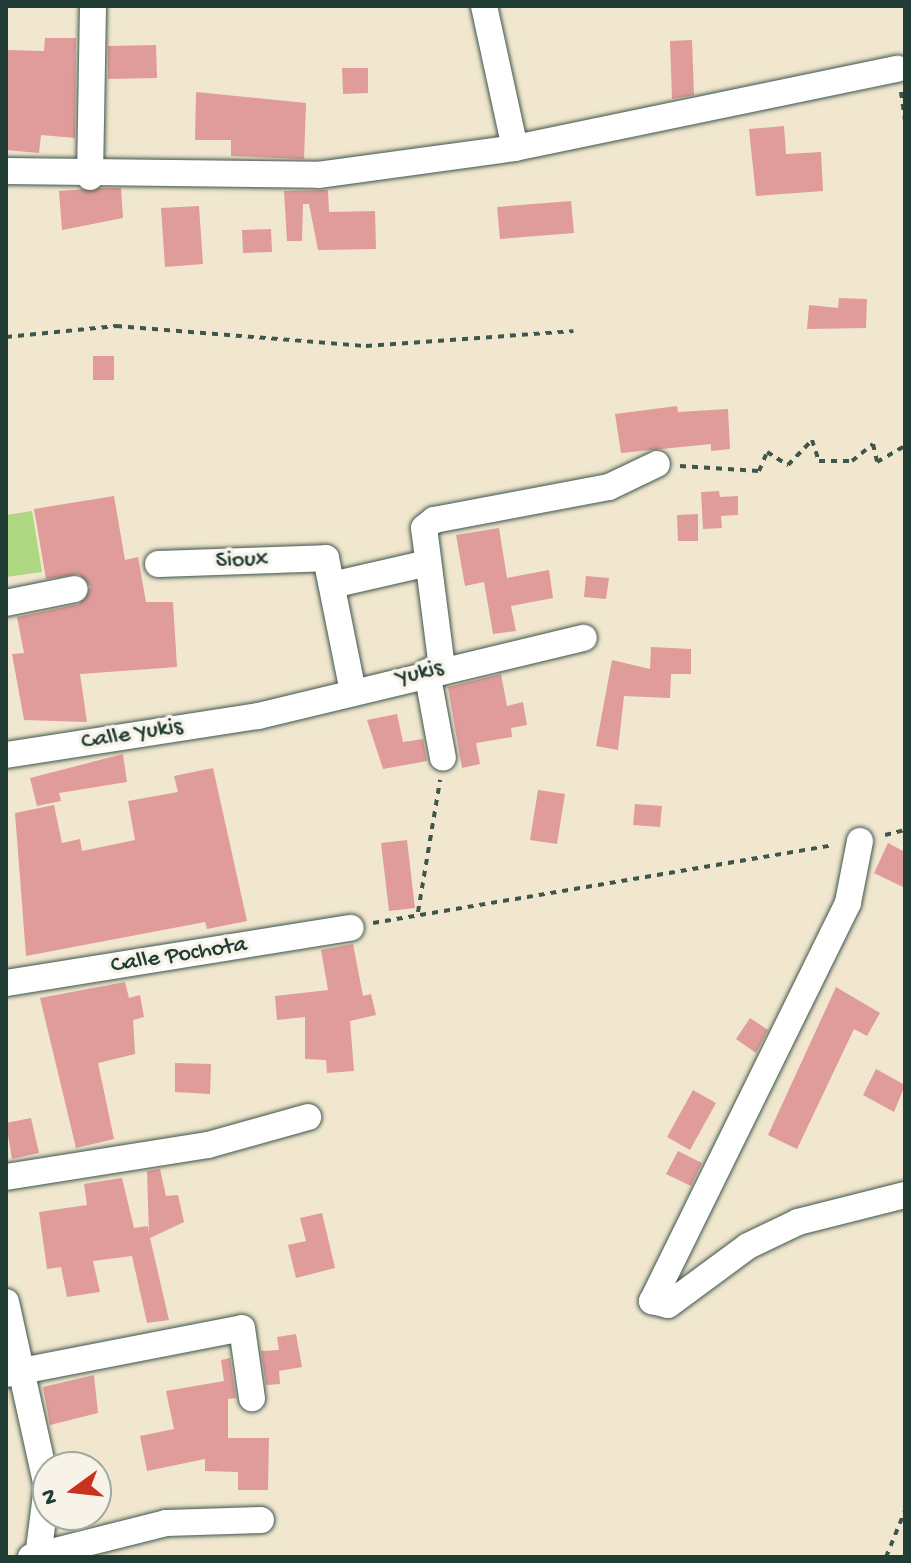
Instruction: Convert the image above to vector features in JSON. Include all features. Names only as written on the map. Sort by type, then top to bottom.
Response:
[{"type":"street","points":[[90,177],[93,6]]},
{"type":"street","points":[[484,6],[515,148]]},
{"type":"street","points":[[6,171],[90,177],[318,175],[515,148],[898,69]]},
{"type":"street","points":[[443,758],[420,540],[434,520],[609,487],[657,464]]},
{"type":"street","name":"Sioux","points":[[158,564],[326,558],[332,585]]},
{"type":"street","points":[[353,692],[332,585],[424,564]]},
{"type":"street","points":[[6,603],[75,589]]},
{"type":"street","name":"Yukis","points":[[258,716],[434,670],[584,638]]},
{"type":"street","name":"Calle Yukis","points":[[6,755],[258,716]]},
{"type":"street","points":[[860,841],[848,903],[652,1301],[668,1305],[748,1246],[798,1222],[905,1195]]},
{"type":"street","name":"Calle Pochota","points":[[6,983],[351,928]]},
{"type":"street","points":[[6,1177],[208,1145],[308,1117]]},
{"type":"street","points":[[6,1302],[12,1373],[47,1487],[37,1557]]},
{"type":"street","points":[[12,1373],[242,1328],[252,1398]]},
{"type":"street","points":[[31,1557],[166,1523],[261,1520]]},
{"type":"path","points":[[6,337],[116,326],[366,346],[573,331]]},
{"type":"path","points":[[657,464],[759,471],[767,452],[788,465],[812,440],[819,461],[852,461],[873,444],[877,462],[905,446]]},
{"type":"path","points":[[418,912],[443,758]]},
{"type":"path","points":[[351,928],[418,912],[860,841]]},
{"type":"path","points":[[886,1557],[905,1511]]},
{"type":"green space","points":[[32,511],[42,572],[6,577],[6,515]]},
{"type":"building","points":[[45,38],[76,38],[75,138],[41,135],[39,153],[6,150],[6,50],[44,51]]},
{"type":"building","points":[[692,40],[694,95],[672,99],[670,41]]},
{"type":"building","points":[[156,45],[157,78],[108,79],[108,46]]},
{"type":"building","points":[[342,68],[368,68],[368,93],[343,94]]},
{"type":"building","points":[[196,92],[306,103],[304,159],[231,156],[231,140],[195,140]]},
{"type":"building","points":[[784,126],[786,154],[821,152],[823,191],[756,196],[749,129]]},
{"type":"building","points":[[121,188],[123,218],[62,230],[59,191]]},
{"type":"building","points":[[328,190],[329,212],[375,211],[376,249],[318,250],[309,204],[303,204],[302,241],[287,241],[284,191]]},
{"type":"building","points":[[571,201],[574,233],[500,239],[497,207]]},
{"type":"building","points":[[199,206],[203,264],[165,267],[161,208]]},
{"type":"building","points":[[271,229],[272,252],[243,253],[242,230]]},
{"type":"building","points":[[839,298],[867,299],[866,328],[807,329],[809,305],[838,308]]},
{"type":"building","points":[[93,356],[114,356],[114,380],[93,380]]},
{"type":"building","points":[[677,406],[678,412],[728,409],[730,449],[711,451],[711,444],[621,453],[615,414]]},
{"type":"building","points":[[719,491],[720,497],[738,496],[738,515],[721,516],[722,528],[703,529],[701,492]]},
{"type":"building","points":[[114,496],[125,560],[138,557],[146,602],[173,602],[177,667],[80,674],[87,722],[24,720],[12,654],[24,653],[17,617],[79,604],[91,587],[79,574],[46,579],[34,509]]},
{"type":"building","points":[[698,514],[698,541],[678,541],[677,515]]},
{"type":"building","points":[[499,528],[507,578],[549,570],[553,598],[511,606],[516,631],[493,634],[484,582],[465,586],[456,535]]},
{"type":"building","points":[[586,576],[609,578],[606,599],[584,597]]},
{"type":"building","points":[[651,647],[691,649],[691,674],[671,674],[670,698],[624,696],[618,750],[596,746],[612,660],[650,669]]},
{"type":"building","points":[[501,674],[507,706],[523,702],[527,725],[511,728],[512,737],[476,743],[480,764],[462,768],[448,687]]},
{"type":"building","points":[[397,714],[403,742],[423,739],[427,761],[383,769],[367,720]]},
{"type":"building","points":[[123,754],[127,782],[59,793],[61,801],[37,806],[30,778]]},
{"type":"building","points":[[213,768],[247,921],[207,929],[205,922],[26,956],[15,813],[54,805],[62,843],[80,839],[82,851],[135,840],[128,801],[178,792],[174,776]]},
{"type":"building","points":[[538,790],[565,794],[557,844],[530,840]]},
{"type":"building","points":[[635,804],[662,806],[660,827],[633,825]]},
{"type":"building","points":[[407,840],[415,908],[389,911],[381,843]]},
{"type":"building","points":[[888,843],[905,852],[905,888],[874,873]]},
{"type":"building","points":[[353,944],[363,996],[371,994],[376,1015],[350,1021],[354,1071],[327,1073],[326,1060],[305,1059],[305,1017],[277,1020],[275,996],[328,990],[321,950]]},
{"type":"building","points":[[125,982],[129,998],[140,995],[144,1017],[133,1020],[135,1054],[98,1063],[114,1139],[76,1148],[40,998]]},
{"type":"building","points":[[836,987],[880,1013],[867,1036],[854,1029],[797,1149],[768,1135]]},
{"type":"building","points":[[750,1018],[768,1030],[756,1053],[736,1039]]},
{"type":"building","points":[[175,1063],[211,1064],[210,1094],[175,1092]]},
{"type":"building","points":[[876,1069],[905,1085],[894,1112],[863,1095]]},
{"type":"building","points":[[693,1090],[716,1103],[690,1150],[667,1137]]},
{"type":"building","points":[[31,1118],[39,1153],[12,1159],[6,1123]]},
{"type":"building","points":[[678,1151],[702,1163],[691,1186],[666,1174]]},
{"type":"building","points":[[160,1169],[166,1196],[178,1195],[184,1222],[150,1238],[169,1320],[147,1323],[132,1256],[93,1261],[100,1292],[67,1297],[61,1267],[47,1269],[39,1212],[87,1205],[84,1184],[122,1178],[134,1228],[148,1226],[149,1235],[147,1171]]},
{"type":"building","points":[[322,1213],[335,1268],[296,1278],[288,1245],[306,1241],[300,1218]]},
{"type":"building","points":[[296,1334],[302,1367],[279,1371],[280,1384],[266,1385],[261,1351],[279,1350],[277,1337]]},
{"type":"building","points":[[230,1358],[236,1398],[228,1399],[228,1438],[269,1438],[268,1490],[238,1490],[238,1472],[205,1471],[205,1459],[147,1471],[140,1436],[174,1429],[166,1391],[224,1381],[221,1360]]},
{"type":"building","points":[[94,1375],[98,1413],[50,1425],[43,1387]]}]
